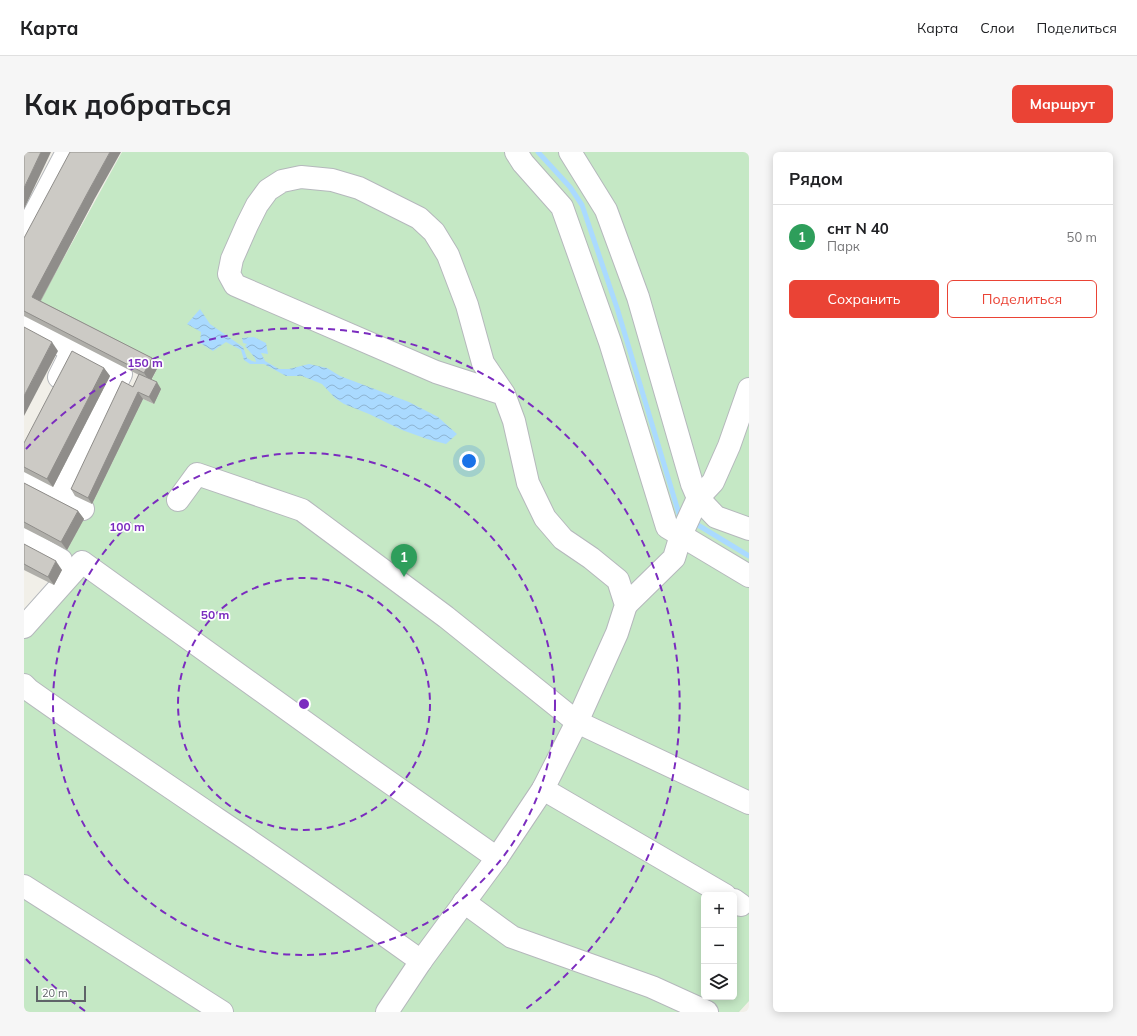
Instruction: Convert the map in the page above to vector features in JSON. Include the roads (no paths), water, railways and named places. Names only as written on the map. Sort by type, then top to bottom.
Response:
[{"type":"lane","points":[[24,234],[67,152]]},
{"type":"lane","points":[[516,152],[523,163],[562,207],[610,342],[667,527],[749,576]]},
{"type":"lane","points":[[570,152],[606,210],[636,289],[689,476],[698,498],[716,517],[749,529]]},
{"type":"lane","points":[[504,394],[436,372],[235,285],[229,274],[232,259],[257,205],[268,190],[282,181],[301,177],[332,180],[359,188],[419,218],[434,232],[448,255],[467,305],[483,362],[504,394],[514,421],[528,483],[545,518],[563,539],[591,558],[618,580],[626,605]]},
{"type":"lane","points":[[24,325],[72,351],[121,374],[60,497]]},
{"type":"lane","points":[[52,392],[72,351]]},
{"type":"lane","points":[[387,1012],[421,961],[497,858],[543,789],[577,722],[617,633],[626,605],[674,558],[681,535],[698,498],[713,482],[729,446],[749,389]]},
{"type":"lane","points":[[178,500],[197,474],[302,510],[446,616],[577,722],[749,803]]},
{"type":"lane","points":[[24,478],[83,508]]},
{"type":"lane","points":[[24,539],[61,560]]},
{"type":"lane","points":[[24,627],[82,562],[352,757],[497,858]]},
{"type":"lane","points":[[24,685],[93,736],[339,902],[421,961]]},
{"type":"lane","points":[[543,789],[719,892]]},
{"type":"lane","points":[[24,886],[222,1012]]},
{"type":"lane","points":[[464,902],[512,936],[652,987],[708,1012]]},
{"type":"water","points":[[200,309],[210,324],[243,347],[247,358],[252,361],[256,362],[255,358],[245,346],[247,344],[243,343],[242,338],[254,337],[266,343],[268,354],[261,353],[265,361],[279,369],[289,369],[309,364],[327,368],[340,376],[409,402],[438,417],[457,434],[446,444],[427,439],[402,430],[344,404],[335,398],[322,384],[302,376],[286,376],[264,364],[250,364],[244,360],[241,350],[226,342],[213,351],[200,343],[201,332],[187,324]]},
{"type":"waterway","points":[[538,152],[570,187],[582,205],[617,308],[679,514],[683,516]]},
{"type":"waterway","points":[[693,522],[749,556]]},
{"type":"place","name":"снт N 40","points":[[404,577]]}]
